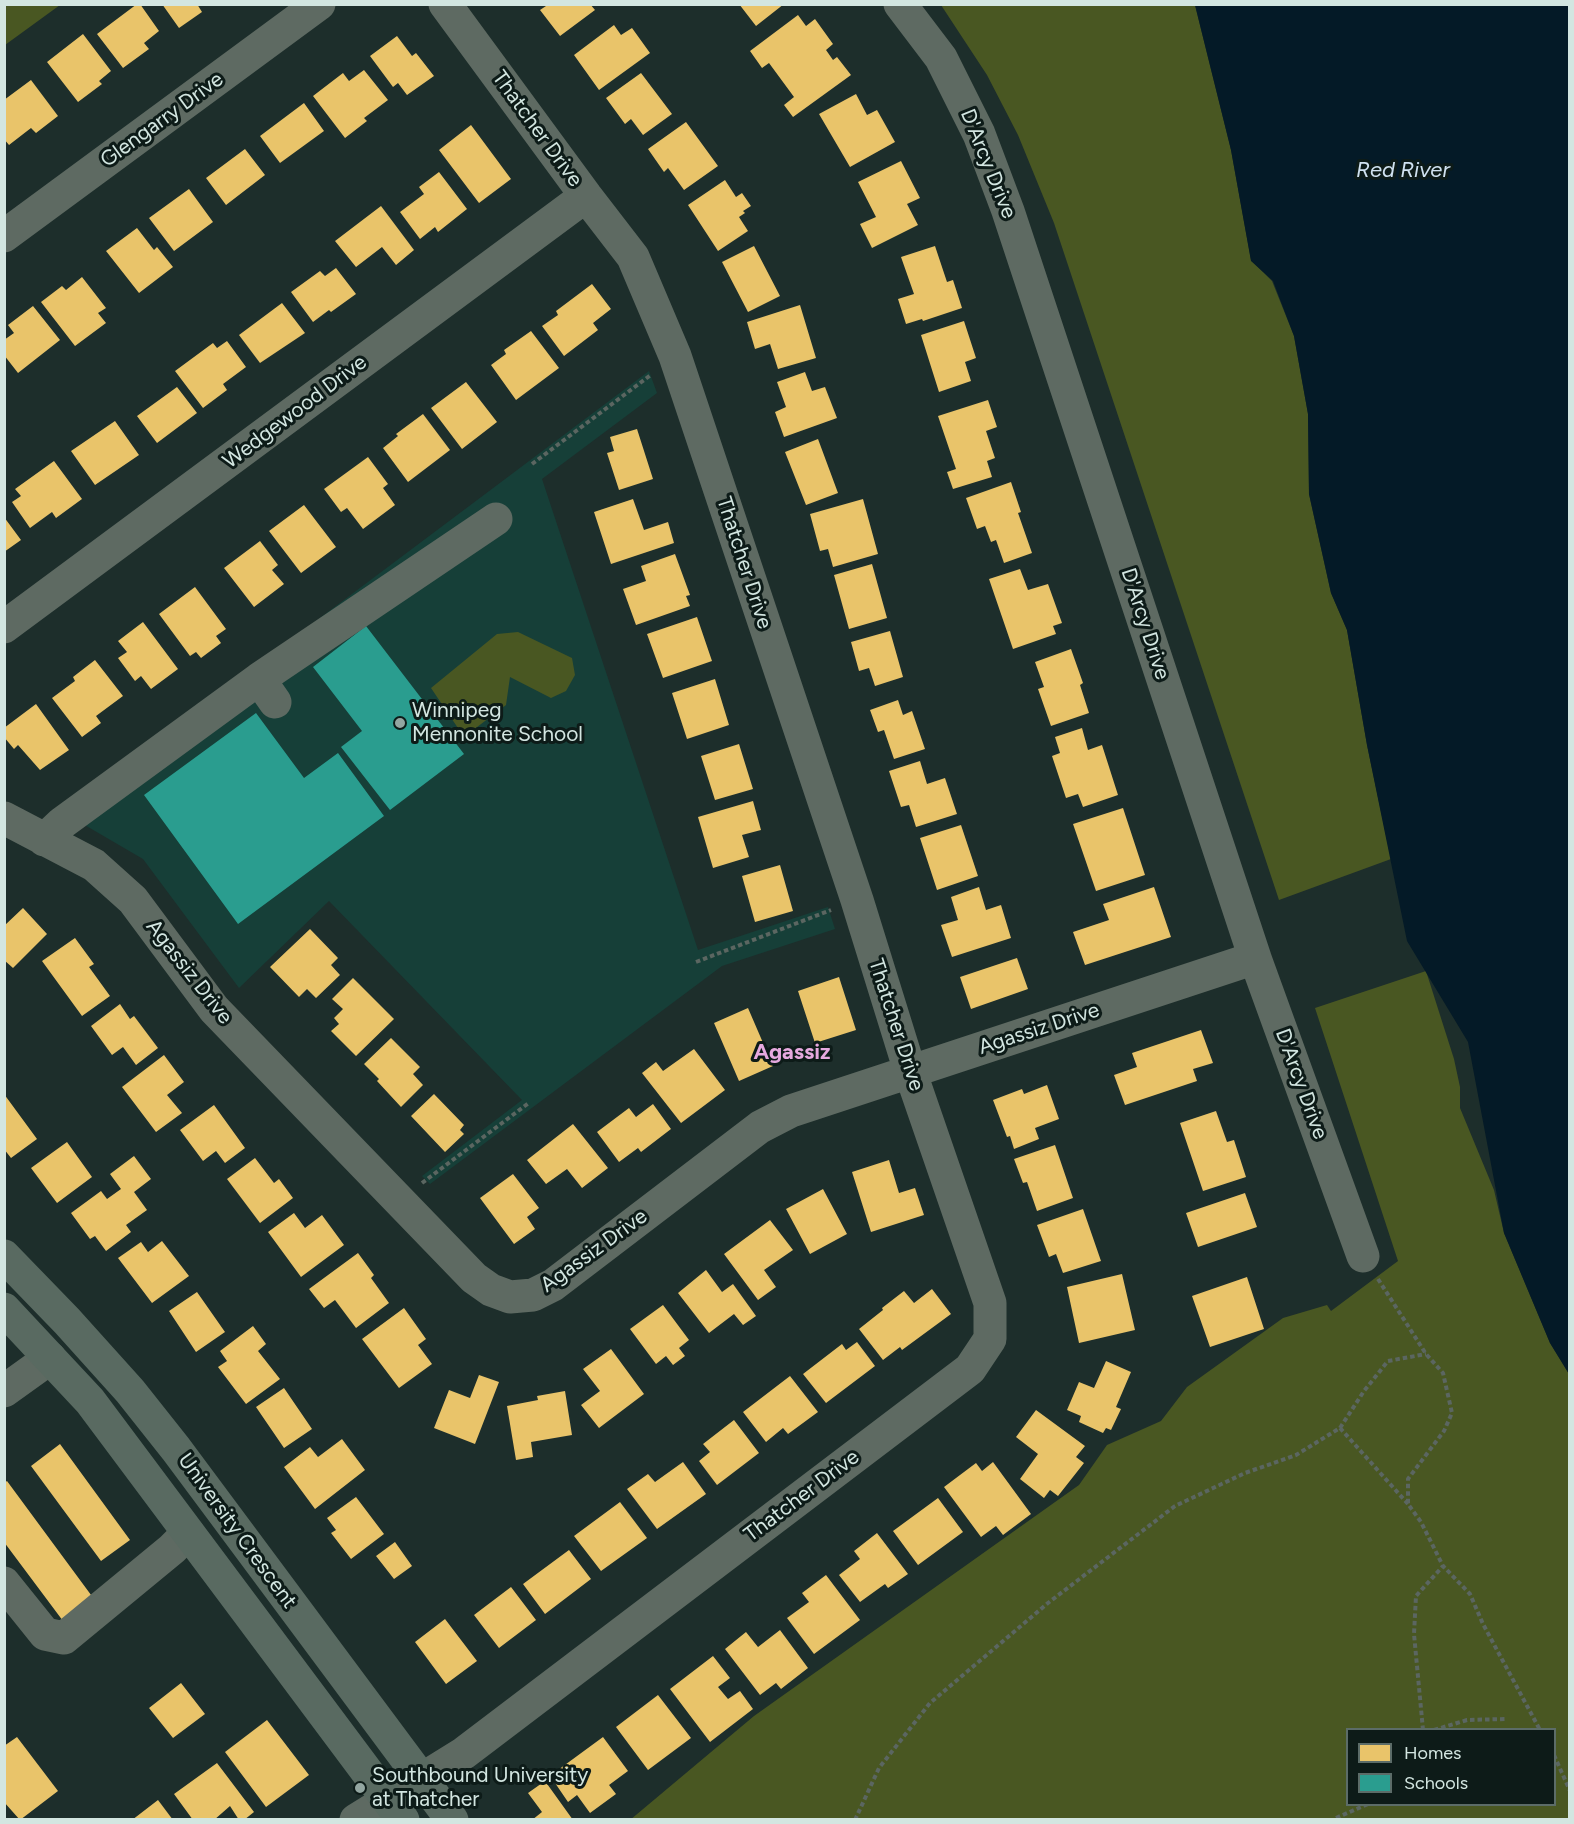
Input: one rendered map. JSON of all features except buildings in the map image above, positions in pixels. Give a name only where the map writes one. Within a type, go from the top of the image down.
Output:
[{"type":"main road","name":"University Crescent","points":[[4,1256],[123,1383],[176,1449],[423,1778],[452,1820]]},
{"type":"main road","name":"University Crescent","points":[[4,1309],[90,1401],[396,1810]]},
{"type":"street","name":"Glengarry Drive","points":[[4,236],[319,4]]},
{"type":"street","name":"Thatcher Drive","points":[[356,1820],[396,1810],[423,1778],[464,1753],[970,1369],[990,1338],[990,1303],[910,1071],[857,900],[675,356],[633,257],[445,4]]},
{"type":"street","name":"D'Arcy Drive","points":[[900,4],[941,58],[979,134],[1008,211],[1255,958],[1363,1256]]},
{"type":"street","name":"Wedgewood Drive","points":[[4,627],[586,196]]},
{"type":"street","points":[[44,840],[62,823],[267,690],[496,519]]},
{"type":"street","name":"Agassiz Drive","points":[[4,818],[94,865],[134,900],[214,1009],[474,1278],[491,1290],[510,1297],[533,1294],[553,1285],[760,1127],[791,1111],[1255,958]]},
{"type":"street","points":[[4,1391],[50,1358]]},
{"type":"street","points":[[4,1583],[45,1634],[64,1638],[172,1549],[188,1533]]},
{"type":"path","points":[[532,464],[675,356]]},
{"type":"path","points":[[696,962],[857,900]]},
{"type":"path","points":[[400,1200],[530,1102]]},
{"type":"path","points":[[1363,1256],[1426,1354],[1443,1372],[1452,1413],[1444,1431],[1408,1479],[1408,1504]]},
{"type":"path","points":[[855,1820],[879,1768],[930,1703],[1048,1603],[1175,1506],[1245,1473],[1296,1455],[1340,1428],[1364,1391],[1388,1361],[1426,1354]]},
{"type":"path","points":[[1340,1428],[1408,1504],[1421,1522],[1443,1566],[1470,1594],[1483,1624],[1539,1728]]},
{"type":"path","points":[[1423,1728],[1414,1634],[1416,1596],[1443,1566]]},
{"type":"path","points":[[1441,1728],[1467,1720],[1505,1719]]},
{"type":"path","points":[[1556,1760],[1569,1791]]},
{"type":"path","points":[[1336,1818],[1363,1806]]},
{"type":"shaded area","name":"Winnipeg Mennonite School","points":[[649,371],[657,393],[542,479],[698,950],[828,907],[835,929],[722,966],[430,1184],[422,1176],[522,1100],[329,901],[239,988],[143,859],[59,810],[272,654]]},
{"type":"green space","points":[[5,4],[60,4],[60,5],[5,45]]},
{"type":"green space","points":[[941,5],[1195,5],[1231,150],[1251,260],[1272,281],[1294,336],[1308,414],[1309,494],[1331,593],[1347,630],[1367,745],[1391,859],[1279,900],[1054,223],[1018,135],[987,75]]},
{"type":"green space","points":[[518,632],[572,658],[575,675],[566,691],[551,698],[510,677],[506,705],[464,737],[431,688],[497,634]]},
{"type":"green space","points":[[1426,971],[1454,1059],[1460,1087],[1460,1108],[1494,1190],[1504,1233],[1550,1343],[1569,1374],[1569,1819],[630,1820],[754,1716],[1079,1485],[1107,1445],[1161,1421],[1187,1387],[1283,1318],[1327,1305],[1331,1311],[1398,1261],[1315,1008]]},
{"type":"water","name":"Red River","points":[[1195,5],[1569,5],[1569,1374],[1550,1343],[1504,1233],[1468,1042],[1407,941],[1367,745],[1347,630],[1331,593],[1309,494],[1308,414],[1294,336],[1273,281],[1251,261],[1231,150]]},
{"type":"place","name":"Winnipeg Mennonite School","points":[[400,723]]},
{"type":"place","name":"Southbound University at Thatcher","points":[[360,1788]]},
{"type":"district","name":"Agassiz","points":[[792,1053]]}]
